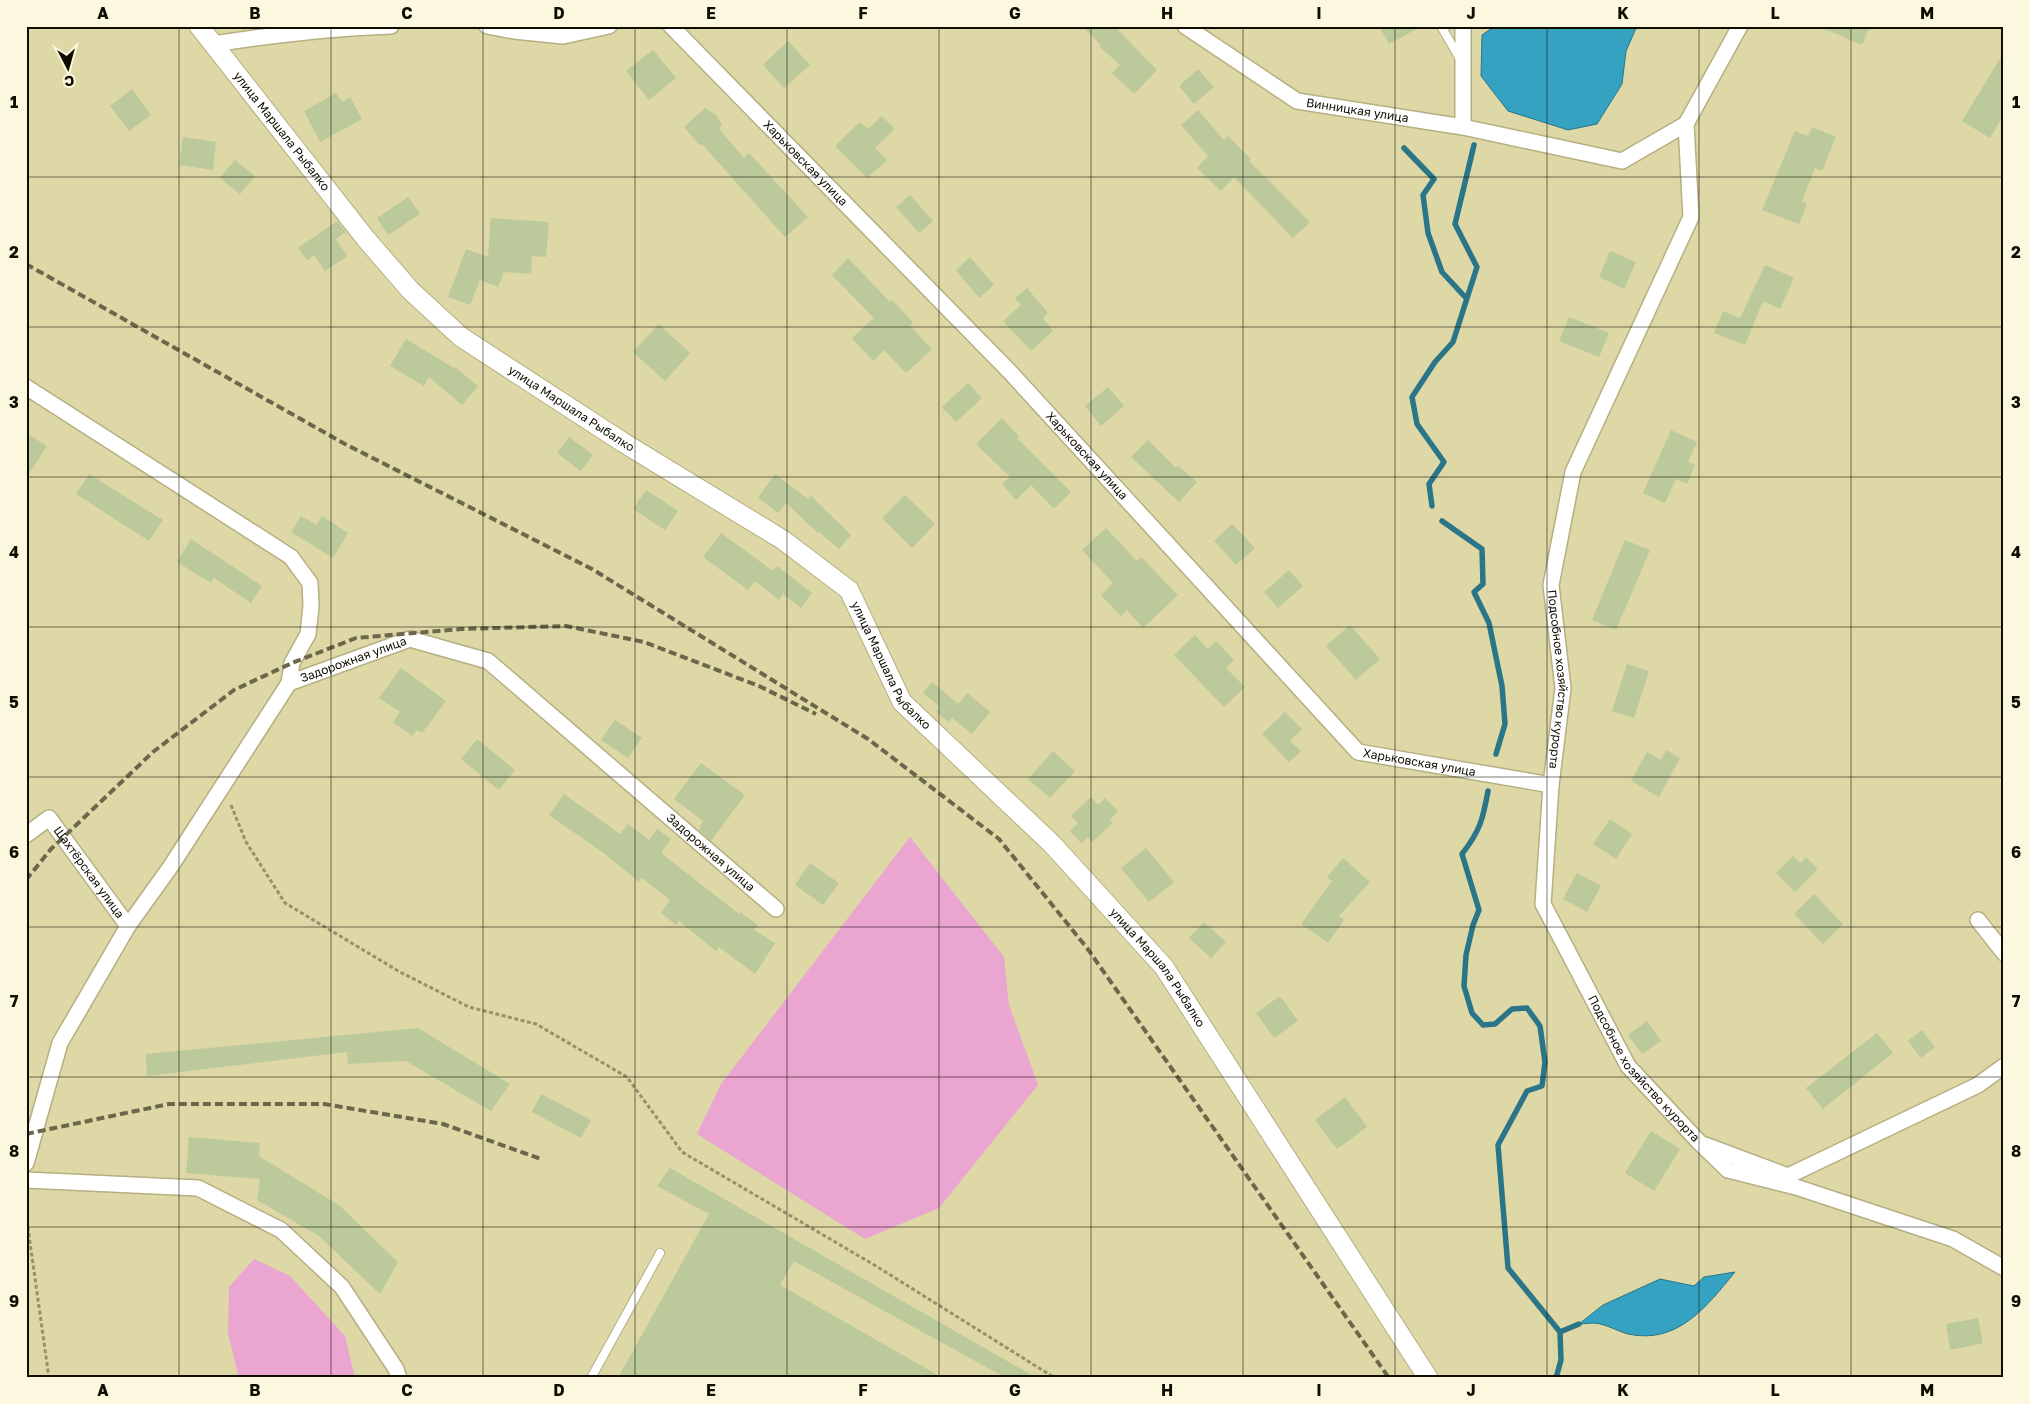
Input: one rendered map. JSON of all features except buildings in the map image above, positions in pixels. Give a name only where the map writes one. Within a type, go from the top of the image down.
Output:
[{"type":"street","name":"улица Маршала Рыбалко","points":[[199,26],[366,239],[411,291],[461,337],[624,444],[783,540],[849,590],[902,702],[1052,844],[1164,967],[1428,1378]]},
{"type":"street","points":[[213,44],[278,34],[350,27],[391,26]]},
{"type":"street","points":[[488,26],[514,31],[563,36],[609,26]]},
{"type":"street","name":"Харьковская улица","points":[[671,26],[1010,372],[1358,752],[1551,785]]},
{"type":"street","name":"Винницкая улица","points":[[1185,26],[1297,101],[1463,127],[1622,162],[1686,124]]},
{"type":"street","points":[[1463,26],[1463,127]]},
{"type":"street","points":[[1686,124],[1740,26]]},
{"type":"street","name":"Подсобное хозяйство курорта","points":[[1686,124],[1691,218],[1573,472],[1551,585],[1563,688],[1551,785],[1543,904],[1628,1066],[1728,1170],[1796,1187],[1953,1239],[2004,1268]]},
{"type":"street","name":"Задорожная улица","points":[[26,387],[291,557],[310,582],[311,606],[308,634],[292,663],[289,683],[410,639],[488,661],[776,909]]},
{"type":"street","points":[[26,1163],[60,1043],[128,926],[140,912],[289,683]]},
{"type":"street","name":"Шахтёрская улица","points":[[26,835],[49,818],[128,926]]},
{"type":"street","points":[[1978,920],[2004,953]]},
{"type":"street","points":[[1699,1142],[1788,1176],[1978,1085],[2004,1066]]},
{"type":"street","points":[[26,1180],[198,1188],[282,1230],[342,1287],[396,1369],[399,1378]]},
{"type":"lane","points":[[1441,26],[1463,62]]},
{"type":"lane","points":[[592,1378],[660,1253]]},
{"type":"path","points":[[223,784],[246,842],[285,902],[400,972],[469,1007],[536,1024],[627,1077],[682,1152],[876,1266],[1055,1378]]},
{"type":"path","points":[[26,1214],[49,1378]]},
{"type":"shaded area","points":[[910,837],[1004,957],[1009,1005],[1038,1085],[939,1208],[865,1239],[697,1134],[721,1084]]},
{"type":"shaded area","points":[[254,1259],[290,1276],[345,1336],[355,1378],[239,1378],[228,1334],[229,1287]]},
{"type":"water","points":[[1495,26],[1637,26],[1626,51],[1622,84],[1597,124],[1568,130],[1508,111],[1481,76],[1482,35]]},
{"type":"water","points":[[1735,1272],[1714,1298],[1690,1320],[1662,1334],[1646,1336],[1628,1334],[1594,1323],[1579,1324],[1603,1305],[1660,1279],[1694,1286],[1704,1277]]},
{"type":"waterway","points":[[1432,506],[1429,484],[1444,462],[1417,424],[1412,397],[1435,362],[1453,342],[1477,267],[1455,224],[1474,145]]},
{"type":"waterway","points":[[1404,148],[1434,179],[1423,195],[1428,233],[1442,272],[1466,298]]},
{"type":"waterway","points":[[1442,521],[1482,549],[1483,584],[1474,592],[1489,623],[1502,686],[1505,724],[1496,754]]},
{"type":"waterway","points":[[1488,791],[1480,824],[1462,854],[1479,910],[1473,925],[1466,955],[1464,986],[1472,1013],[1483,1025],[1495,1024],[1512,1009],[1527,1008],[1540,1026],[1545,1062],[1542,1086],[1527,1091],[1498,1145],[1508,1268],[1560,1332],[1579,1324]]},
{"type":"waterway","points":[[1556,1378],[1561,1360],[1560,1332]]},
{"type":"railway","points":[[26,264],[345,444],[592,569],[868,739],[999,839],[1087,948],[1389,1378]]},
{"type":"railway","points":[[26,880],[51,849],[153,752],[234,690],[292,663],[356,638],[461,629],[566,626],[644,642],[759,686],[816,714]]},
{"type":"railway","points":[[26,1134],[169,1104],[324,1104],[443,1124],[541,1159]]}]
